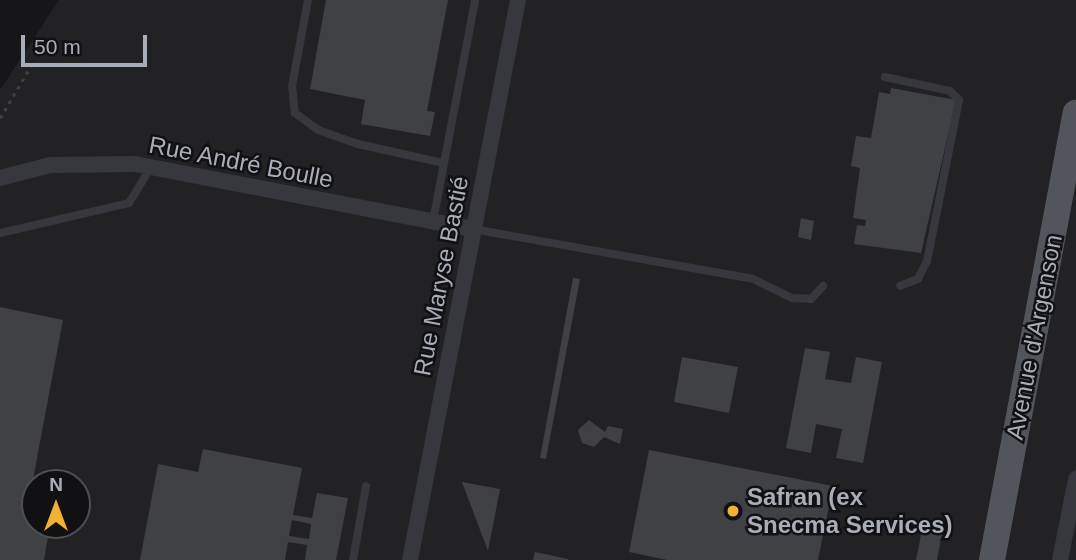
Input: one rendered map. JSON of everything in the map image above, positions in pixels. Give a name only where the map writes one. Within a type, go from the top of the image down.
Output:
[{"type":"main road","name":"Avenue d'Argenson","points":[[992,560],[1076,113]]},
{"type":"main road","name":"Avenue d'Argenson","points":[[1005,560],[1076,186]]},
{"type":"street","name":"Rue Maryse Bastié","points":[[410,560],[518,0]]},
{"type":"street","name":"Rue André Boulle","points":[[0,178],[91,162],[151,167],[473,229]]},
{"type":"street","points":[[1060,560],[1076,480]]},
{"type":"lane","points":[[308,0],[292,86],[295,113],[318,130],[358,144],[444,163]]},
{"type":"lane","points":[[433,221],[475,0]]},
{"type":"lane","points":[[885,78],[950,91],[960,106],[928,261],[918,279],[900,286]]},
{"type":"lane","points":[[0,233],[129,203],[144,187],[151,167]]},
{"type":"lane","points":[[473,229],[753,279],[792,299],[811,299],[823,286]]},
{"type":"lane","points":[[353,560],[366,486]]},
{"type":"path","points":[[0,118],[32,64]]},
{"type":"shaded area","points":[[59,0],[1076,0],[1076,560],[0,560],[0,90]]},
{"type":"building","points":[[326,0],[448,0],[427,111],[435,112],[430,136],[361,124],[365,100],[310,89]]},
{"type":"building","points":[[891,88],[956,100],[921,253],[854,244],[857,225],[865,226],[866,220],[853,218],[860,168],[851,166],[856,136],[871,138],[879,92],[890,94]]},
{"type":"building","points":[[801,218],[814,221],[811,240],[798,237]]},
{"type":"building","points":[[573,278],[580,279],[546,459],[540,458]]},
{"type":"building","points":[[0,307],[63,320],[35,469],[21,469],[21,539],[48,539],[44,560],[0,560]]},
{"type":"building","points":[[805,348],[830,352],[825,379],[851,383],[856,357],[882,362],[863,463],[836,458],[842,429],[816,424],[811,453],[786,448]]},
{"type":"building","points":[[682,357],[738,367],[729,413],[674,402]]},
{"type":"building","points":[[589,420],[605,432],[608,426],[623,429],[620,444],[604,437],[594,447],[582,443],[578,430]]},
{"type":"building","points":[[203,449],[302,468],[293,515],[312,518],[317,493],[348,498],[336,560],[305,560],[307,545],[288,542],[285,560],[140,560],[158,464],[198,472]],"holes":[[[292,520],[311,524],[309,539],[289,536]]]},
{"type":"building","name":"Safran (ex Snecma Services)","points":[[649,450],[833,486],[818,560],[667,560],[629,552]]},
{"type":"building","points":[[462,482],[500,489],[488,551]]},
{"type":"building","points":[[923,525],[943,528],[937,560],[916,560]]},
{"type":"building","points":[[535,552],[568,559],[568,560],[533,560]]},
{"type":"place","name":"Safran (ex Snecma Services)","points":[[733,511]]}]
